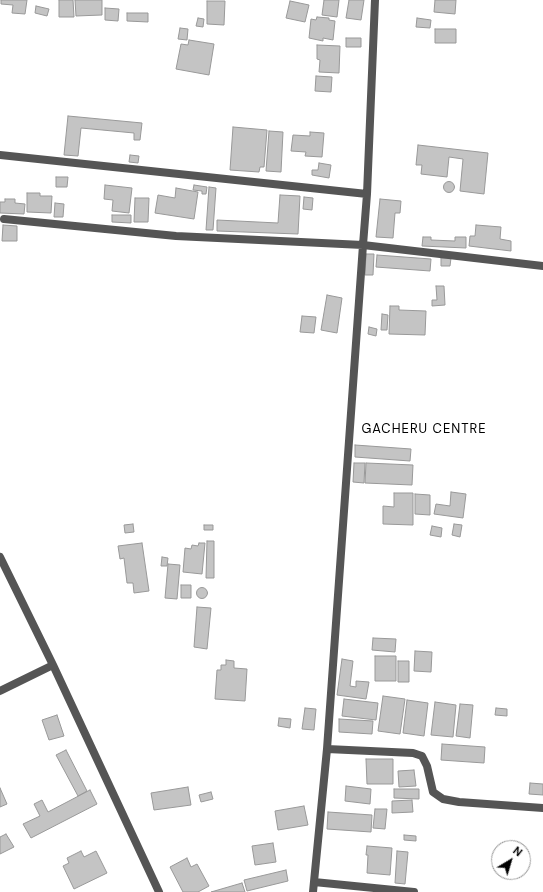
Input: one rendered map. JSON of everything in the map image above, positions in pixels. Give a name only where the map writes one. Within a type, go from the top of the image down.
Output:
[{"type":"street","points":[[313,892],[327,748],[367,194],[375,0]]},
{"type":"street","points":[[0,155],[367,194]]},
{"type":"street","points":[[4,220],[176,236],[363,245],[543,266]]},
{"type":"street","points":[[0,557],[53,665],[159,892]]},
{"type":"street","points":[[0,691],[53,665]]},
{"type":"street","points":[[327,748],[414,753],[422,756],[427,766],[432,792],[443,799],[459,802],[543,808]]},
{"type":"street","points":[[314,882],[414,892]]},
{"type":"building","points":[[1,0],[27,0],[25,14],[12,13],[13,5],[1,4]]},
{"type":"building","points":[[59,0],[73,0],[74,17],[59,17]]},
{"type":"building","points":[[75,0],[102,0],[102,15],[76,16]]},
{"type":"building","points":[[324,0],[339,0],[337,17],[322,15]]},
{"type":"building","points":[[349,0],[364,0],[361,20],[346,18]]},
{"type":"building","points":[[435,0],[456,0],[455,14],[434,12]]},
{"type":"building","points":[[207,1],[225,1],[224,25],[207,24]]},
{"type":"building","points":[[290,1],[309,5],[305,22],[286,18]]},
{"type":"building","points":[[36,6],[49,9],[47,16],[35,13]]},
{"type":"building","points":[[105,8],[119,9],[118,21],[105,20]]},
{"type":"building","points":[[127,13],[148,13],[148,22],[127,21]]},
{"type":"building","points":[[317,17],[329,18],[329,20],[335,21],[333,40],[323,38],[323,41],[309,38],[311,19],[316,20]]},
{"type":"building","points":[[198,18],[204,19],[203,27],[196,26]]},
{"type":"building","points":[[417,18],[431,20],[430,28],[416,27]]},
{"type":"building","points":[[180,28],[188,29],[187,40],[178,39]]},
{"type":"building","points":[[435,29],[456,29],[456,43],[435,43]]},
{"type":"building","points":[[346,38],[361,38],[361,47],[346,47]]},
{"type":"building","points":[[189,40],[214,44],[209,75],[176,69],[181,44],[188,45]]},
{"type":"building","points":[[317,45],[340,46],[339,73],[319,72],[320,60],[317,59]]},
{"type":"building","points":[[316,76],[332,77],[331,92],[315,91]]},
{"type":"building","points":[[68,116],[142,123],[140,140],[134,140],[134,133],[81,128],[78,156],[64,155]]},
{"type":"building","points":[[233,127],[267,130],[264,167],[260,167],[259,172],[230,170]]},
{"type":"building","points":[[269,131],[283,132],[281,172],[266,171]]},
{"type":"building","points":[[310,132],[324,133],[322,157],[305,156],[306,152],[291,151],[293,135],[310,136]]},
{"type":"building","points":[[418,145],[488,153],[484,194],[460,191],[463,159],[449,157],[447,177],[421,174],[422,165],[416,165]]},
{"type":"building","points":[[130,155],[139,156],[138,163],[129,162]]},
{"type":"building","points":[[319,163],[331,165],[329,178],[312,175],[312,170],[318,170]]},
{"type":"building","points":[[56,177],[68,177],[67,187],[56,187]]},
{"type":"building","points":[[449,181],[453,183],[455,187],[453,191],[449,193],[445,191],[443,187],[445,183]]},
{"type":"building","points":[[105,185],[132,188],[129,213],[112,211],[113,200],[104,199]]},
{"type":"building","points":[[194,185],[207,187],[206,194],[202,194],[202,191],[193,190]]},
{"type":"building","points":[[209,187],[216,188],[213,230],[206,230]]},
{"type":"building","points":[[176,188],[198,192],[194,219],[155,213],[158,195],[175,198]]},
{"type":"building","points":[[27,193],[40,193],[40,196],[52,196],[51,213],[27,212]]},
{"type":"building","points":[[280,195],[300,196],[298,234],[217,231],[217,220],[278,223]]},
{"type":"building","points":[[304,197],[313,198],[312,210],[303,209]]},
{"type":"building","points":[[135,198],[149,198],[148,222],[134,222]]},
{"type":"building","points":[[5,199],[15,199],[15,203],[25,204],[24,214],[0,213],[0,202],[5,202]]},
{"type":"building","points":[[380,199],[401,201],[400,213],[395,213],[393,238],[376,237]]},
{"type":"building","points":[[55,203],[64,204],[63,217],[54,217]]},
{"type":"building","points":[[112,215],[131,215],[131,223],[112,222]]},
{"type":"building","points":[[3,225],[17,226],[17,241],[2,241]]},
{"type":"building","points":[[476,225],[501,227],[500,239],[511,241],[511,251],[469,246],[470,236],[475,236]]},
{"type":"building","points":[[423,237],[431,237],[431,240],[455,241],[455,237],[466,237],[466,248],[422,246]]},
{"type":"building","points":[[366,254],[374,254],[373,275],[365,275]]},
{"type":"building","points":[[377,255],[431,259],[430,271],[376,267]]},
{"type":"building","points":[[441,258],[451,258],[450,266],[441,266]]},
{"type":"building","points":[[436,286],[444,286],[445,305],[432,306],[432,300],[437,300]]},
{"type":"building","points":[[327,295],[342,298],[337,333],[321,330]]},
{"type":"building","points":[[390,306],[399,306],[399,310],[426,311],[425,335],[389,334]]},
{"type":"building","points":[[382,314],[388,315],[387,330],[381,330]]},
{"type":"building","points":[[302,316],[316,317],[314,333],[300,332]]},
{"type":"building","points":[[369,327],[377,329],[376,336],[368,334]]},
{"type":"building","points":[[355,445],[411,449],[410,461],[355,457]]},
{"type":"building","points":[[354,463],[365,463],[364,483],[353,482]]},
{"type":"building","points":[[366,463],[413,465],[412,485],[365,483]]},
{"type":"building","points":[[451,492],[466,494],[463,518],[434,514],[436,504],[450,506]]},
{"type":"building","points":[[394,493],[413,493],[413,525],[383,524],[383,506],[394,507]]},
{"type":"building","points":[[415,494],[430,495],[430,515],[415,514]]},
{"type":"building","points":[[133,524],[134,532],[125,533],[124,525]]},
{"type":"building","points":[[454,524],[462,525],[460,537],[452,535]]},
{"type":"building","points":[[204,525],[213,525],[213,530],[204,530]]},
{"type":"building","points":[[432,526],[442,528],[441,537],[430,535]]},
{"type":"building","points":[[207,541],[214,541],[214,578],[206,578]]},
{"type":"building","points":[[142,543],[149,591],[134,593],[133,583],[127,583],[124,558],[120,559],[118,546]]},
{"type":"building","points":[[199,543],[205,543],[202,574],[183,572],[185,548],[191,549],[192,545],[198,546]]},
{"type":"building","points":[[162,557],[168,558],[167,566],[161,566]]},
{"type":"building","points":[[168,564],[180,565],[177,599],[165,598]]},
{"type":"building","points":[[181,585],[191,585],[191,598],[181,598]]},
{"type":"building","points":[[202,587],[206,589],[208,593],[206,597],[202,599],[198,597],[196,593],[198,589]]},
{"type":"building","points":[[197,607],[211,608],[207,649],[194,647]]},
{"type":"building","points":[[373,638],[396,639],[395,652],[372,650]]},
{"type":"building","points":[[415,651],[432,652],[431,672],[414,671]]},
{"type":"building","points":[[375,656],[396,656],[396,681],[375,681]]},
{"type":"building","points":[[342,659],[353,661],[350,686],[356,687],[356,681],[369,682],[366,699],[337,695]]},
{"type":"building","points":[[226,660],[234,661],[234,668],[247,669],[245,701],[215,699],[217,670],[221,670],[221,665],[226,665]]},
{"type":"building","points":[[398,661],[409,661],[409,682],[398,682]]},
{"type":"building","points":[[383,696],[405,699],[400,734],[378,731]]},
{"type":"building","points":[[344,699],[378,703],[376,720],[342,716]]},
{"type":"building","points":[[407,700],[428,703],[424,736],[403,733]]},
{"type":"building","points":[[435,702],[456,705],[453,737],[431,735]]},
{"type":"building","points":[[460,704],[473,705],[470,738],[456,736]]},
{"type":"building","points":[[305,708],[316,709],[314,730],[302,729]]},
{"type":"building","points":[[496,708],[507,709],[507,716],[495,715]]},
{"type":"building","points":[[57,715],[64,736],[49,740],[42,720]]},
{"type":"building","points":[[279,718],[291,719],[290,728],[278,726]]},
{"type":"building","points":[[339,719],[373,721],[372,734],[339,732]]},
{"type":"building","points":[[442,744],[485,747],[484,763],[441,760]]},
{"type":"building","points":[[66,750],[87,791],[78,796],[56,755]]},
{"type":"building","points":[[366,759],[393,759],[393,784],[367,784]]},
{"type":"building","points":[[414,770],[416,786],[399,787],[398,771]]},
{"type":"building","points":[[530,783],[543,784],[543,795],[529,794]]},
{"type":"building","points":[[346,786],[371,789],[370,804],[345,801]]},
{"type":"building","points":[[188,787],[191,805],[154,810],[151,793]]},
{"type":"building","points":[[0,788],[7,804],[0,807]]},
{"type":"building","points":[[394,789],[419,789],[419,799],[394,798]]},
{"type":"building","points":[[90,790],[97,804],[31,838],[23,824],[40,816],[34,804],[42,800],[48,812]]},
{"type":"building","points":[[211,792],[213,799],[201,802],[199,795]]},
{"type":"building","points":[[412,800],[413,812],[392,813],[392,801]]},
{"type":"building","points":[[304,806],[308,825],[278,830],[275,811]]},
{"type":"building","points":[[375,809],[387,809],[385,829],[373,828]]},
{"type":"building","points":[[328,812],[372,815],[371,832],[327,829]]},
{"type":"building","points":[[6,834],[14,847],[0,854],[0,837]]},
{"type":"building","points":[[404,835],[416,836],[416,841],[404,840]]},
{"type":"building","points":[[273,843],[276,862],[255,865],[252,846]]},
{"type":"building","points":[[367,846],[392,848],[390,875],[367,873]]},
{"type":"building","points":[[81,851],[84,857],[96,851],[107,873],[74,889],[63,866],[69,863],[67,858]]},
{"type":"building","points":[[397,851],[408,852],[405,884],[395,883]]},
{"type":"building","points":[[187,858],[191,867],[197,864],[209,886],[198,892],[183,892],[170,867]]},
{"type":"building","points":[[286,870],[288,881],[247,891],[244,880]]},
{"type":"building","points":[[242,883],[245,892],[211,892]]},
{"type":"district","name":"GACHERU CENTRE","points":[[424,430]]}]
